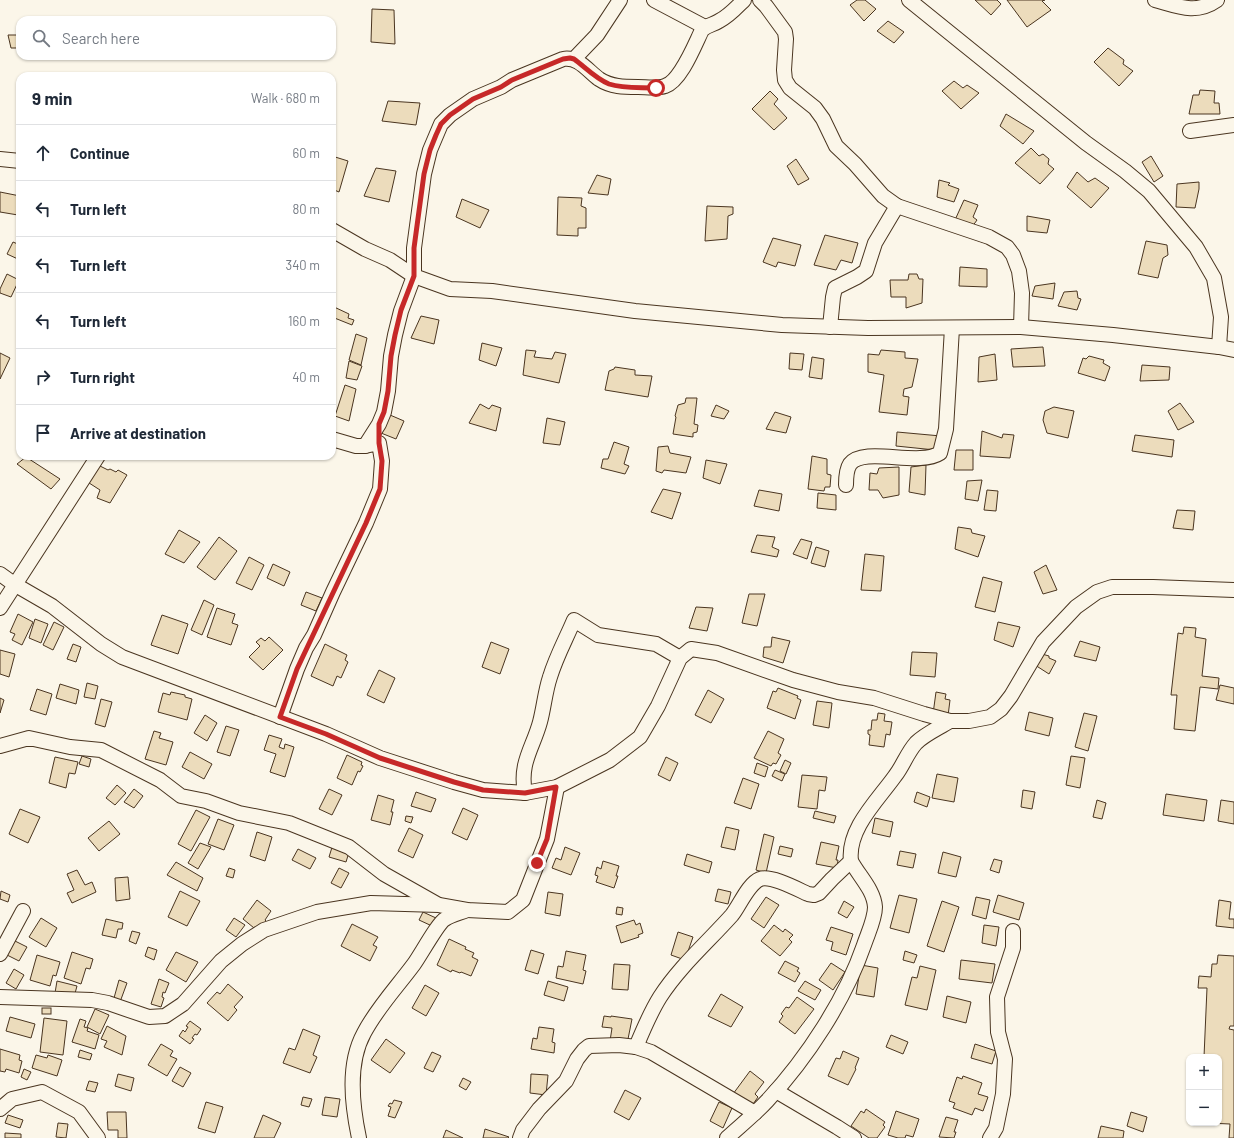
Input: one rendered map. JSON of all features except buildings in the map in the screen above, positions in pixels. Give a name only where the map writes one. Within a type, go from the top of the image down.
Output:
[{"type":"street","points":[[574,59],[597,35],[620,0]]},
{"type":"street","points":[[654,0],[705,27]]},
{"type":"street","points":[[365,446],[379,424],[384,412],[395,335],[401,310],[414,276],[414,248],[424,174],[430,150],[441,124],[450,115],[473,99],[501,87],[512,80],[563,59],[574,59],[608,84],[620,87],[665,87],[677,78],[702,30],[727,16],[744,0]]},
{"type":"street","points":[[760,0],[785,32],[784,70],[785,80],[790,88],[815,108],[824,119],[833,141],[840,151],[856,164],[883,196],[897,206],[989,237],[1007,247],[1013,255],[1019,271],[1022,293],[1022,327]]},
{"type":"street","points":[[909,0],[1086,144],[1125,171],[1149,191],[1196,247],[1214,278],[1221,317],[1219,347]]},
{"type":"street","points":[[1155,0],[1183,8],[1195,9],[1203,8],[1217,0]]},
{"type":"street","points":[[1190,131],[1234,125]]},
{"type":"street","points":[[0,159],[16,161]]},
{"type":"street","points":[[830,327],[835,288],[866,271],[875,243],[897,206]]},
{"type":"street","points":[[336,232],[365,249],[390,260],[414,276],[450,288],[492,292],[635,311],[775,324],[830,327],[1022,327],[1113,335],[1234,350]]},
{"type":"street","points":[[846,485],[847,473],[850,465],[856,459],[867,457],[924,458],[936,456],[940,453],[946,428],[952,328]]},
{"type":"street","points":[[280,717],[297,669],[366,523],[380,489],[382,461],[379,443],[379,424]]},
{"type":"street","points":[[336,440],[356,446],[379,443]]},
{"type":"street","points":[[0,608],[14,584],[35,555],[57,518],[95,460]]},
{"type":"street","points":[[0,574],[52,606],[101,644],[122,657],[326,734],[380,758],[483,790],[525,793],[556,787],[610,760],[640,737],[658,706],[680,658],[691,649],[717,653],[793,680],[838,692],[874,698],[950,721],[969,721],[990,717],[1001,709],[1011,696],[1043,642],[1076,607],[1097,592],[1112,587],[1234,590]]},
{"type":"street","points":[[525,793],[522,779],[529,750],[540,722],[550,676],[574,620],[598,635],[656,644],[680,658]]},
{"type":"street","points":[[727,1138],[755,1113],[794,1071],[836,1007],[860,958],[871,925],[875,907],[873,896],[852,861],[851,855],[853,844],[862,820],[895,777],[912,749],[922,738],[950,721]]},
{"type":"street","points":[[0,746],[29,738],[70,747],[101,750],[160,780],[181,796],[206,801],[239,813],[289,823],[349,847],[384,874],[439,905]]},
{"type":"street","points":[[0,997],[92,1000],[108,1003],[133,1013],[149,1017],[165,1016],[183,1004],[221,961],[242,944],[264,930],[317,912],[371,904],[439,905],[467,910],[508,912],[523,900],[547,839],[556,787]]},
{"type":"street","points":[[636,1047],[649,1017],[660,997],[685,964],[732,914],[754,883],[761,879],[768,878],[814,895],[819,893],[852,861]]},
{"type":"street","points":[[359,1138],[355,1119],[353,1083],[354,1063],[358,1045],[363,1034],[444,920],[467,910]]},
{"type":"street","points":[[0,954],[24,911]]},
{"type":"street","points":[[990,1138],[996,1128],[1003,1094],[1005,1059],[998,1032],[997,997],[1013,948],[1013,931]]},
{"type":"street","points":[[520,1138],[523,1130],[539,1109],[566,1081],[577,1059],[589,1046],[636,1047],[651,1052],[755,1113]]},
{"type":"street","points":[[776,1091],[837,1126],[854,1138]]},
{"type":"street","points":[[0,1109],[12,1099],[42,1092],[80,1112],[98,1138]]},
{"type":"route","points":[[537,863],[547,839],[556,787],[525,793],[483,790],[380,758],[326,734],[280,717],[306,648],[314,635],[332,592],[354,550],[380,489],[382,461],[379,443],[379,424],[384,412],[388,391],[391,356],[395,335],[401,310],[414,276],[414,248],[424,174],[430,150],[441,124],[450,115],[473,99],[501,87],[512,80],[563,59],[574,59],[608,84],[620,87],[656,88]]}]
